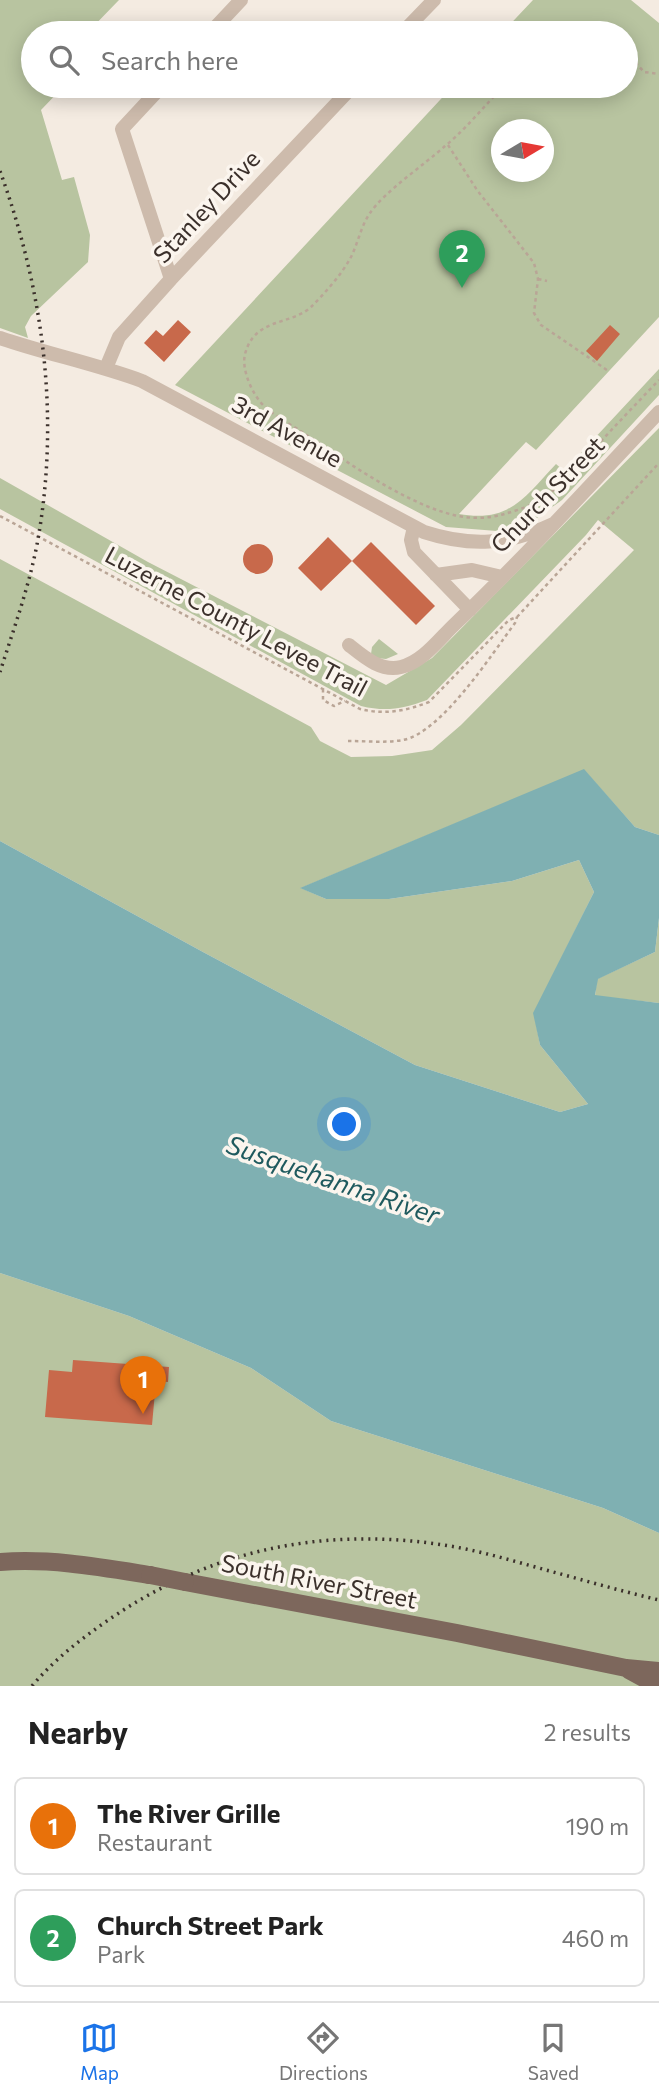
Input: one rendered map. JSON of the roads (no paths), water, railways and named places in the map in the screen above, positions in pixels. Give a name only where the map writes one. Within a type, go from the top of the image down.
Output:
[{"type":"main road","name":"South River Street","points":[[0,1562],[25,1560],[96,1566],[457,1633],[626,1668],[659,1671]]},
{"type":"main road","name":"South River Street","points":[[626,1668],[658,1686]]},
{"type":"street","points":[[222,21],[241,0]]},
{"type":"street","points":[[412,21],[428,2]]},
{"type":"street","points":[[151,98],[122,129],[171,279]]},
{"type":"street","name":"Stanley Drive","points":[[106,368],[119,337],[342,98]]},
{"type":"street","name":"3rd Avenue","points":[[0,338],[106,368],[164,392],[414,527],[441,538],[475,542],[519,538],[553,524]]},
{"type":"street","name":"Church Street","points":[[349,645],[372,662],[393,668],[408,664],[423,654],[470,610],[659,412]]},
{"type":"street","points":[[414,527],[411,540],[414,552],[470,610]]},
{"type":"street","points":[[436,575],[472,570],[502,576]]},
{"type":"water","name":"Susquehanna River","points":[[584,769],[635,827],[659,835],[659,918],[655,952],[598,979],[595,995],[659,1003],[659,1533],[603,1508],[331,1421],[251,1368],[129,1316],[0,1273],[0,841],[415,1065],[560,1112],[588,1104],[540,1045],[533,1013],[594,892],[579,860],[512,881],[389,899],[326,899],[300,888]]},
{"type":"railway","points":[[0,171],[15,216],[37,307],[47,399],[47,446],[38,539],[0,672]]},
{"type":"railway","points":[[32,1686],[48,1668],[104,1623],[181,1578],[222,1562],[305,1543],[348,1539],[451,1546],[659,1600]]},
{"type":"place","name":"Church Street Park","points":[[462,288]]},
{"type":"place","name":"The River Grille","points":[[143,1414]]}]
